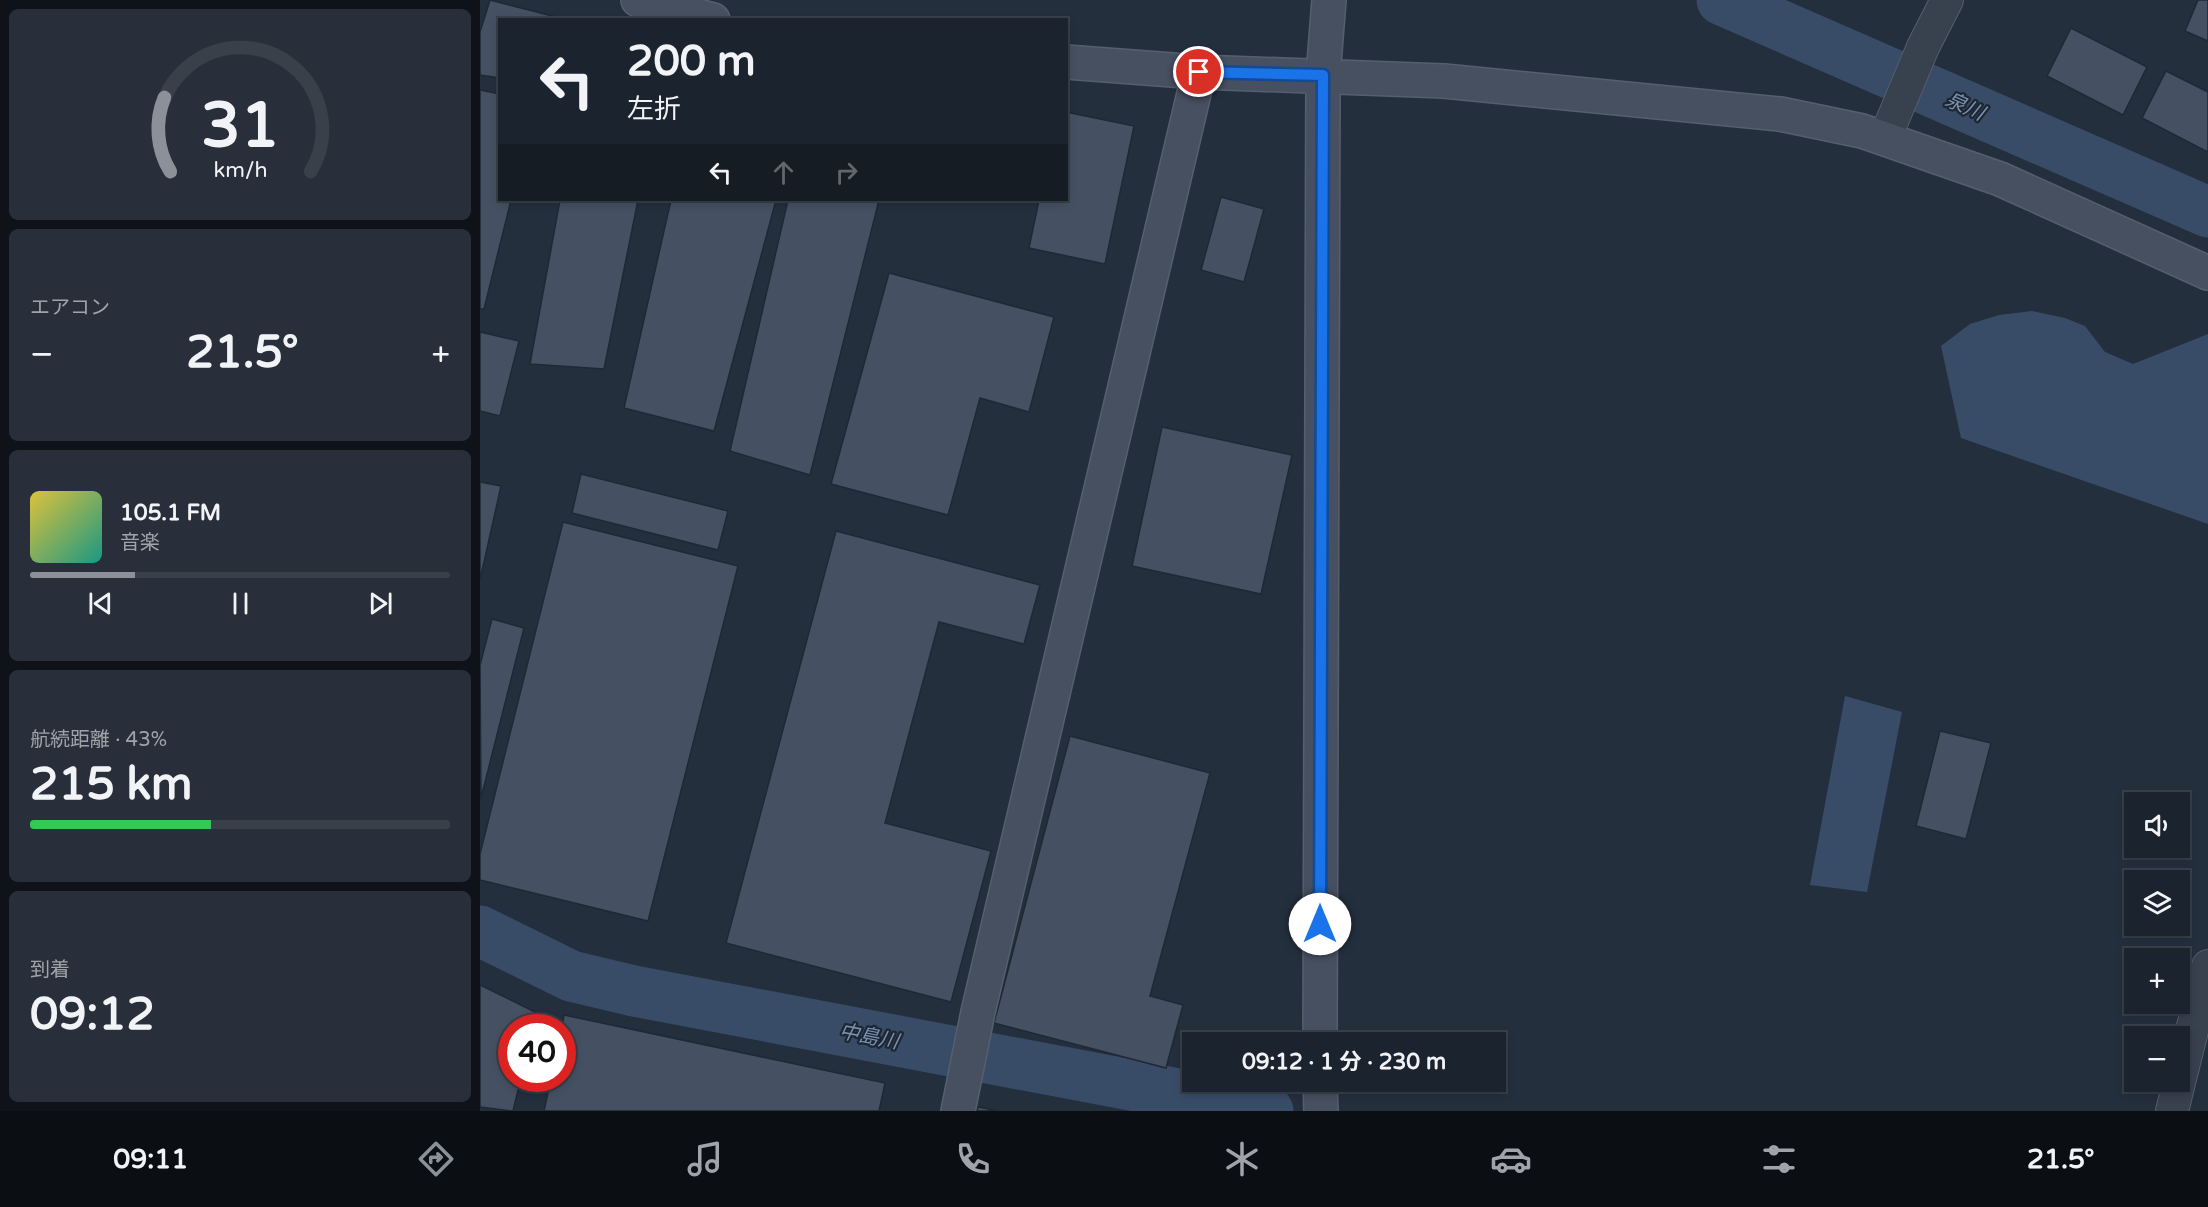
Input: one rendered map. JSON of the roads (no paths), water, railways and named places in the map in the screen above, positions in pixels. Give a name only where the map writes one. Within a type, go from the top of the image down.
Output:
[{"type":"street","points":[[638,0],[706,18]]},
{"type":"street","points":[[1320,1032],[1323,75],[1329,0]]},
{"type":"street","points":[[1886,137],[1923,47],[1947,0]]},
{"type":"street","points":[[1068,62],[1199,72],[1444,81],[1758,112],[1862,131],[1886,137],[2000,179],[2208,273]]},
{"type":"street","points":[[961,1097],[978,1012],[1199,72]]},
{"type":"street","points":[[2172,1111],[2208,966]]},
{"type":"water","points":[[2032,311],[2065,318],[2085,326],[2105,352],[2133,364],[2208,334],[2208,524],[1961,438],[1941,346],[1970,324],[1999,315]]},
{"type":"water","points":[[1845,696],[1902,712],[1867,892],[1810,885]]},
{"type":"waterway","name":"泉川","points":[[1722,0],[2208,212]]},
{"type":"waterway","name":"中島川","points":[[480,931],[571,976],[634,991],[1268,1111]]}]
